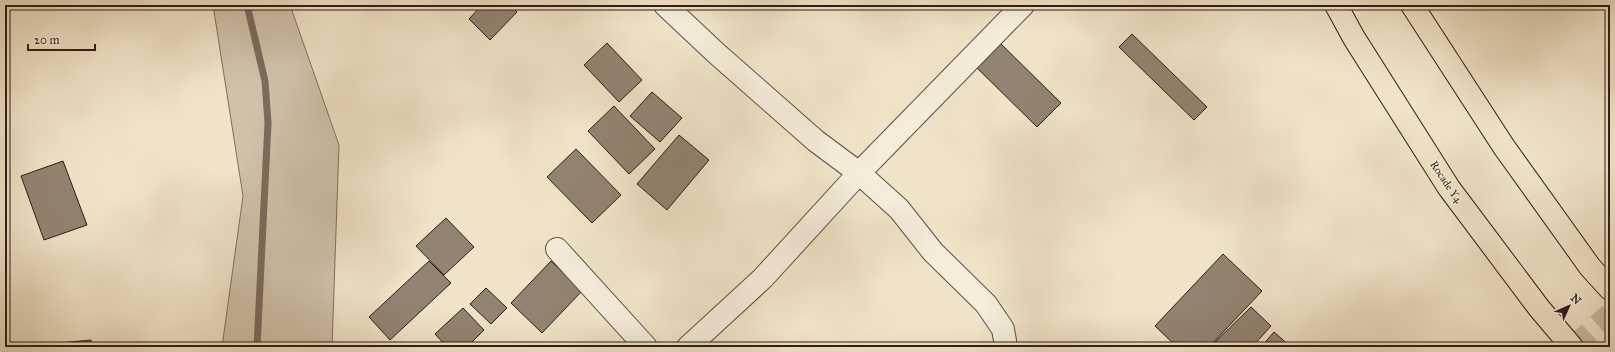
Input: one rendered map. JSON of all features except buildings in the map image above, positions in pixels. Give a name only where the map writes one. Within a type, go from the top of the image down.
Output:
[{"type":"highway","name":"Rocade Y4","points":[[1336,5],[1354,38],[1449,188],[1539,308],[1572,347]]},
{"type":"highway","points":[[1412,5],[1504,147],[1590,267],[1610,289]]},
{"type":"street","points":[[665,5],[716,53],[816,141],[859,173],[899,209],[933,252],[986,304],[1003,329],[1006,347]]},
{"type":"street","points":[[688,347],[763,278],[859,173],[1023,5]]},
{"type":"street","points":[[558,249],[646,347]]},
{"type":"shaded area","points":[[213,5],[290,5],[339,145],[332,347],[222,347],[243,196]]},
{"type":"waterway","points":[[247,5],[265,81],[268,123],[257,347]]},
{"type":"tunnel","points":[[1573,347],[1610,314]]}]
